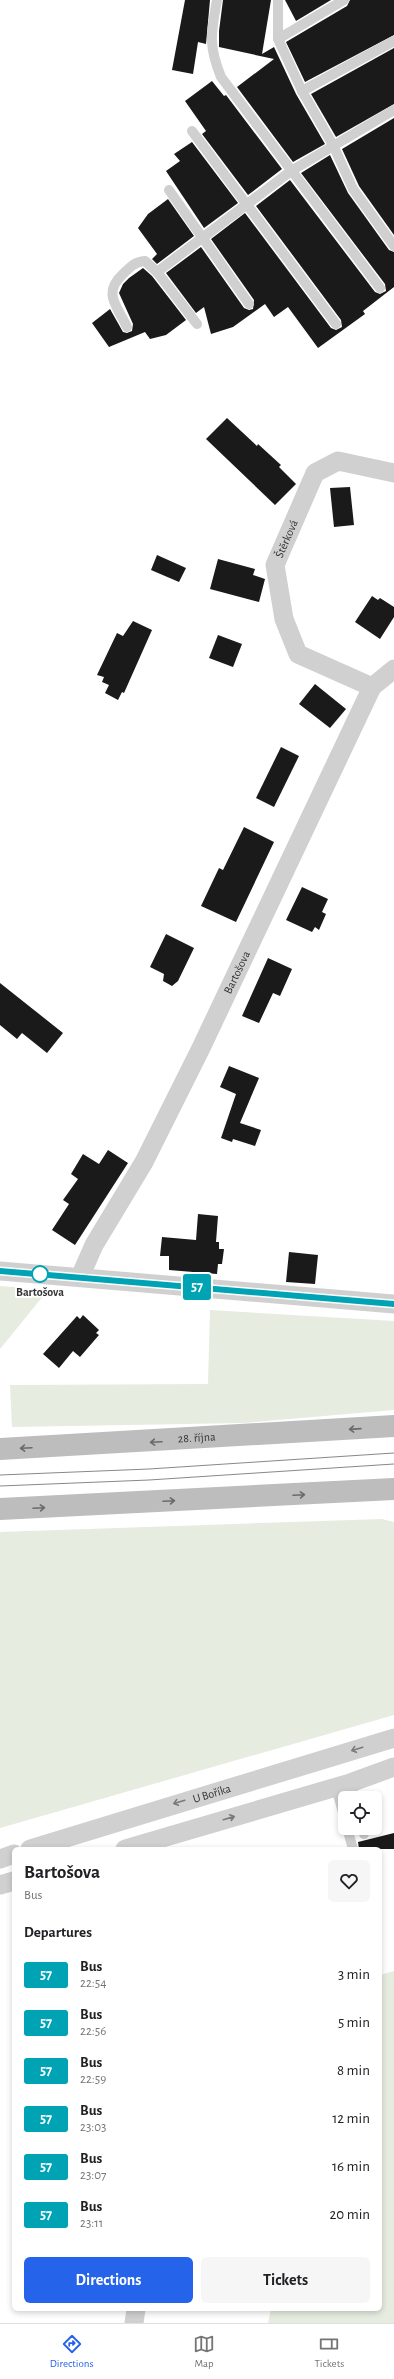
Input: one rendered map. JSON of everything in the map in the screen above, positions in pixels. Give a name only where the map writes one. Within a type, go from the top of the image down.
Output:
[{"type":"main road","name":"28. října","points":[[0,1449],[235,1437],[394,1426]]},
{"type":"main road","points":[[0,1509],[363,1492],[394,1489]]},
{"type":"street","name":"Štěrková","points":[[372,687],[298,654],[284,619],[275,564],[314,473],[338,461],[394,473]]},
{"type":"street","name":"Bartošova","points":[[80,1277],[94,1245],[144,1162],[201,1048],[372,687],[394,669]]},
{"type":"street","points":[[0,1271],[394,1304]]},
{"type":"street","points":[[363,1492],[394,1497]]},
{"type":"street","name":"U Boříka","points":[[37,1847],[394,1738]]},
{"type":"street","points":[[132,1847],[347,1789],[394,1768]]},
{"type":"street","points":[[0,1858],[12,1855]]},
{"type":"street","points":[[0,1885],[12,1882]]},
{"type":"street","points":[[134,2323],[136,2311]]},
{"type":"lane","points":[[217,0],[210,38],[213,59],[221,77],[380,288]]},
{"type":"lane","points":[[278,0],[278,39],[302,91],[333,145],[353,189],[394,246]]},
{"type":"lane","points":[[278,39],[344,0]]},
{"type":"lane","points":[[302,91],[394,41]]},
{"type":"lane","points":[[157,272],[291,171],[394,110]]},
{"type":"lane","points":[[192,131],[248,204],[336,324]]},
{"type":"lane","points":[[169,190],[248,304]]},
{"type":"lane","points":[[127,327],[111,295],[114,282],[134,263],[140,261],[145,261],[157,272],[198,324]]},
{"type":"lane","points":[[349,1835],[352,1847]]},
{"type":"shaded area","points":[[0,1286],[48,1290],[0,1349]]},
{"type":"shaded area","points":[[210,1310],[394,1321],[394,1410],[243,1423],[12,1427],[10,1385],[208,1384]]},
{"type":"shaded area","points":[[382,1519],[394,1522],[394,1715],[0,1828],[0,1532]]},
{"type":"shaded area","points":[[394,1971],[394,2323],[268,2323],[271,2311],[382,2311],[382,1974]]},
{"type":"building","points":[[185,0],[210,0],[206,44],[198,42],[193,74],[172,70]]},
{"type":"building","points":[[223,0],[271,0],[262,54],[274,47],[296,94],[325,144],[293,162],[237,87],[274,59],[219,47],[219,31]]},
{"type":"building","points":[[285,0],[331,0],[296,21]]},
{"type":"building","points":[[350,0],[394,0],[394,35],[305,82],[286,42],[347,6]]},
{"type":"building","points":[[394,48],[394,104],[336,137],[311,94]]},
{"type":"building","points":[[212,81],[224,96],[226,95],[282,169],[248,195],[202,134],[206,131],[185,101]]},
{"type":"building","points":[[394,118],[394,235],[359,186],[342,149]]},
{"type":"building","points":[[192,142],[238,203],[204,228],[166,171],[180,161],[174,154]]},
{"type":"building","points":[[330,155],[348,193],[389,250],[394,252],[394,287],[363,311],[365,314],[318,348],[288,307],[274,317],[265,304],[233,327],[211,334],[204,307],[196,313],[166,273],[201,247],[244,308],[249,310],[253,309],[254,300],[211,239],[245,213],[331,328],[336,330],[342,327],[341,320],[256,206],[290,180],[375,292],[380,294],[386,291],[385,284],[301,173]]},
{"type":"building","points":[[168,199],[194,236],[157,264],[152,259],[157,254],[138,228],[148,214]]},
{"type":"building","points":[[143,268],[152,276],[186,320],[166,335],[150,339],[145,332],[109,347],[92,323],[110,309],[123,332],[127,333],[132,331],[133,324],[119,293],[123,284]]},
{"type":"building","points":[[227,418],[257,446],[258,444],[281,465],[279,467],[296,484],[275,505],[206,439]]},
{"type":"building","points":[[350,487],[354,525],[334,527],[330,488]]},
{"type":"building","points":[[157,555],[186,568],[179,582],[151,570]]},
{"type":"building","points":[[218,559],[255,569],[253,575],[265,579],[259,602],[210,589]]},
{"type":"building","points":[[372,596],[378,600],[380,598],[394,607],[394,617],[380,639],[355,622]]},
{"type":"building","points":[[133,621],[152,630],[124,693],[122,692],[118,700],[105,693],[109,685],[102,682],[104,677],[97,675],[117,633],[123,636]]},
{"type":"building","points":[[218,635],[242,644],[233,667],[209,658]]},
{"type":"building","points":[[315,684],[346,709],[330,728],[299,704]]},
{"type":"building","points":[[281,747],[299,756],[274,807],[256,798]]},
{"type":"building","points":[[244,827],[274,842],[236,922],[201,906],[219,868],[223,870]]},
{"type":"building","points":[[302,887],[328,899],[322,912],[326,914],[319,930],[315,927],[312,932],[286,920]]},
{"type":"building","points":[[166,934],[194,948],[178,981],[172,986],[163,981],[164,974],[150,967]]},
{"type":"building","points":[[268,958],[292,969],[280,996],[273,993],[259,1023],[242,1016]]},
{"type":"building","points":[[0,983],[63,1033],[47,1053],[22,1033],[17,1039],[0,1025]]},
{"type":"building","points":[[229,1066],[259,1078],[240,1123],[261,1130],[255,1146],[233,1139],[232,1142],[221,1138],[236,1094],[220,1087]]},
{"type":"building","points":[[108,1150],[128,1163],[75,1245],[52,1230],[69,1204],[63,1200],[78,1179],[71,1174],[83,1154],[99,1164]]},
{"type":"building","points":[[198,1214],[218,1216],[216,1242],[219,1242],[219,1249],[224,1249],[222,1264],[218,1264],[217,1274],[169,1270],[169,1256],[160,1256],[162,1237],[196,1240]]},
{"type":"building","points":[[289,1252],[318,1255],[315,1284],[286,1282]]},
{"type":"building","points":[[83,1315],[99,1330],[96,1333],[99,1335],[80,1357],[73,1351],[59,1368],[43,1354],[77,1316],[80,1319]]},
{"type":"building","points":[[394,1833],[394,1849],[382,1849],[382,1847],[359,1847],[358,1842]]},
{"type":"tram line","points":[[0,1475],[149,1469],[394,1453]]},
{"type":"tram line","points":[[0,1486],[149,1480],[394,1464]]},
{"type":"bus line","name":"57","points":[[0,1271],[394,1304]]},
{"type":"place","name":"Bartošova","points":[[40,1274]]}]
